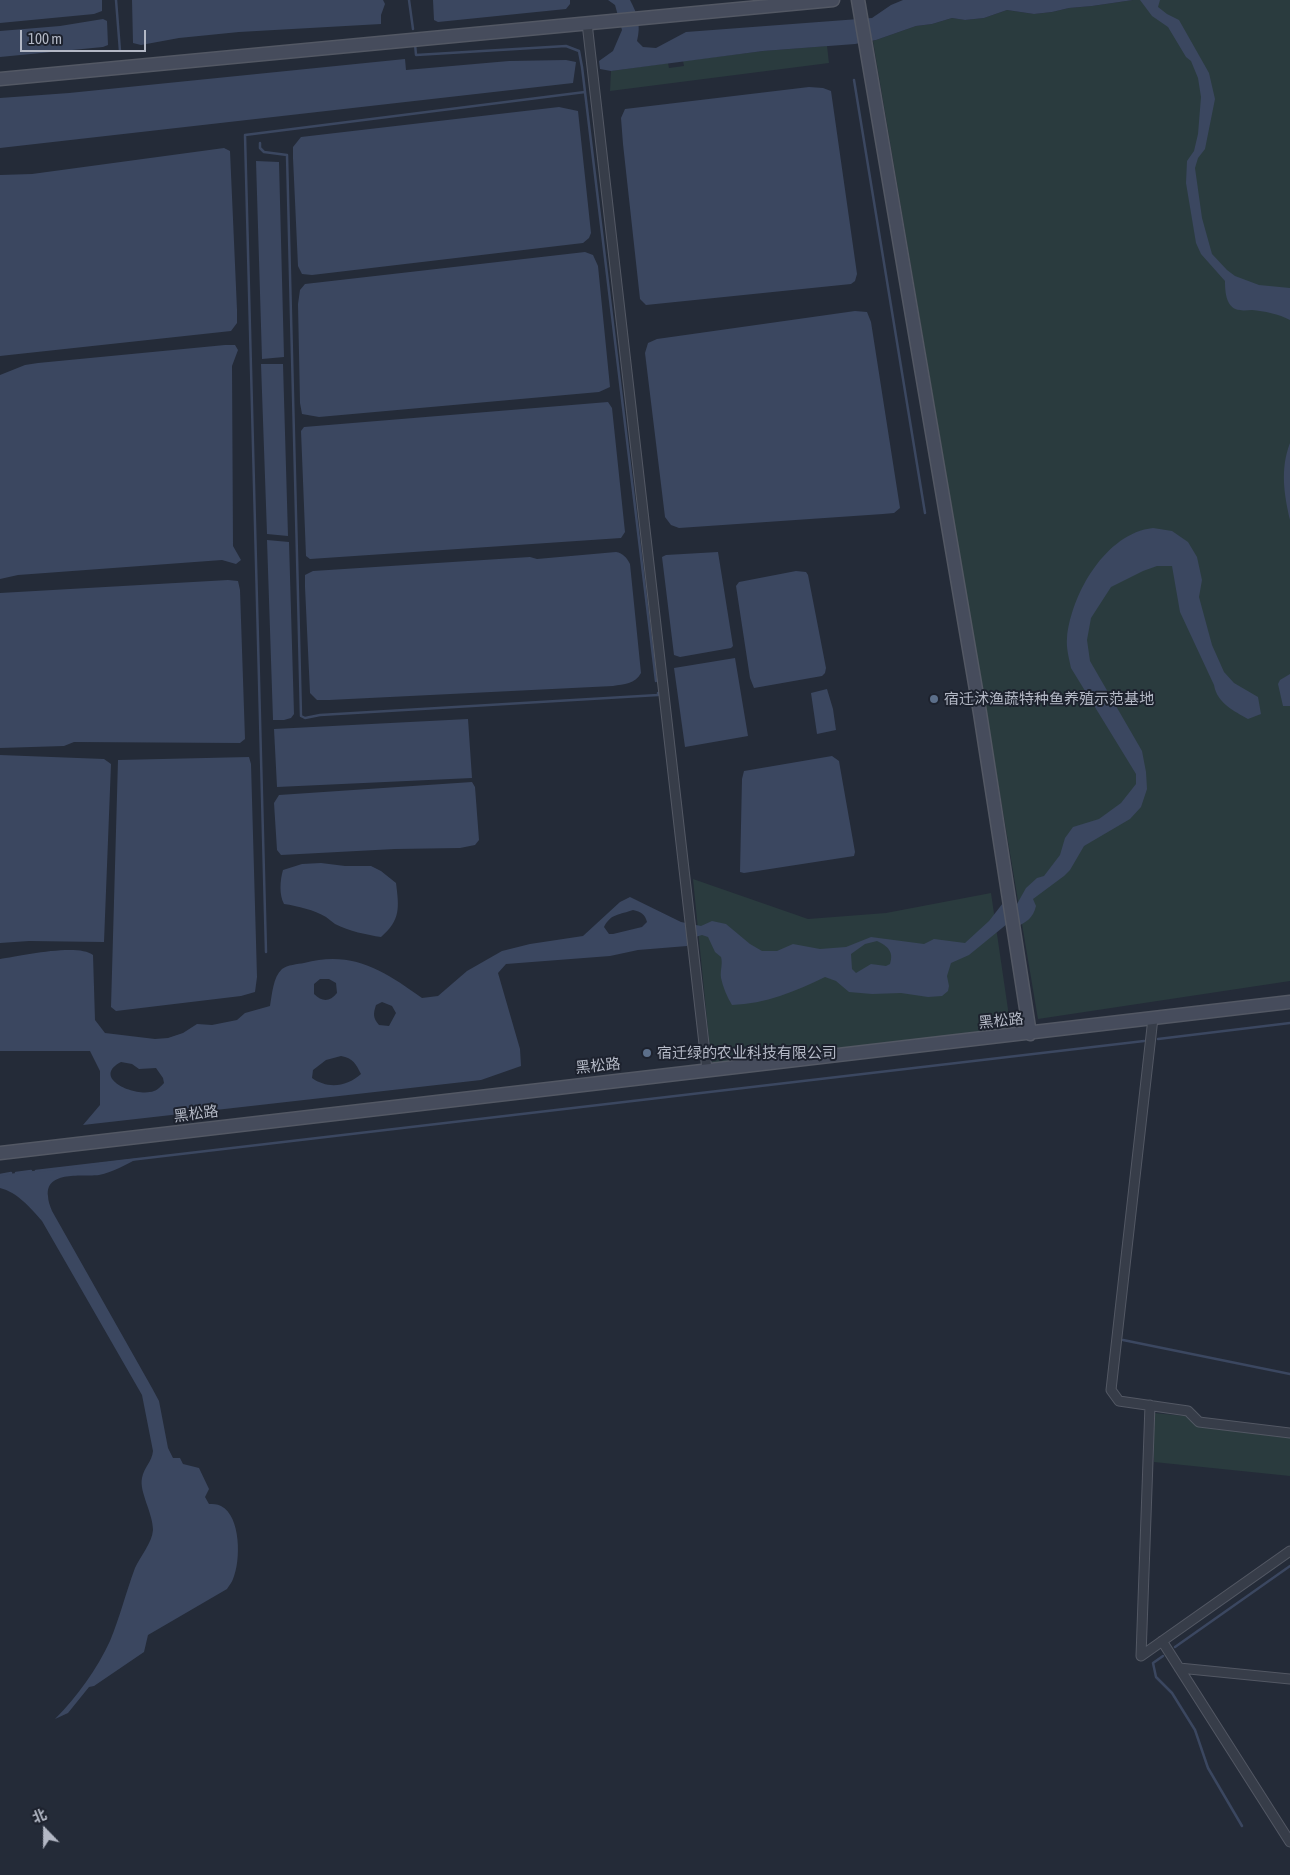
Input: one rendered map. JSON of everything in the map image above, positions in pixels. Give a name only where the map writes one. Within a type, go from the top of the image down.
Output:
[{"type":"street","points":[[0,80],[833,0]]},
{"type":"street","points":[[858,0],[978,704],[1030,1034]]},
{"type":"street","points":[[587,23],[707,1070]]},
{"type":"street","name":"黑松路","points":[[0,1153],[1030,1034],[1290,1002]]},
{"type":"street","points":[[1153,1018],[1111,1390],[1120,1401],[1188,1411],[1199,1422],[1290,1433]]},
{"type":"street","points":[[1150,1405],[1141,1656],[1290,1551]]},
{"type":"street","points":[[1162,1641],[1290,1842]]},
{"type":"street","points":[[1179,1668],[1290,1679]]},
{"type":"shaded area","points":[[1133,0],[1290,0],[1290,981],[1038,1019],[873,41],[916,26],[932,24],[952,18],[965,20],[984,18],[1007,10],[1034,14]]},
{"type":"shaded area","points":[[827,46],[829,63],[610,91],[611,71],[668,63],[669,68],[684,66],[683,61],[763,51]]},
{"type":"shaded area","points":[[693,879],[808,919],[886,913],[991,893],[1011,1030],[715,1065],[711,1060]]},
{"type":"shaded area","points":[[1154,1413],[1185,1416],[1198,1427],[1290,1438],[1290,1476],[1154,1462]]},
{"type":"water","points":[[0,0],[102,0],[102,11],[94,14],[0,23]]},
{"type":"water","points":[[132,0],[383,0],[385,4],[381,15],[381,24],[239,32],[179,38],[141,45],[133,43]]},
{"type":"water","points":[[433,0],[570,0],[570,4],[566,9],[438,22],[434,20]]},
{"type":"water","points":[[608,0],[630,0],[638,20],[637,41],[643,47],[656,48],[686,32],[872,18],[891,5],[903,0],[1133,0],[1034,14],[1007,10],[984,18],[965,20],[952,18],[932,24],[916,26],[876,40],[855,44],[763,51],[611,71],[600,69],[599,61],[613,51],[622,30],[615,5]]},
{"type":"water","points":[[1140,0],[1160,0],[1158,7],[1179,20],[1209,73],[1215,99],[1205,149],[1198,158],[1195,168],[1202,218],[1212,254],[1235,276],[1259,285],[1290,288],[1290,320],[1271,313],[1241,310],[1232,307],[1227,299],[1225,281],[1201,254],[1196,243],[1186,183],[1187,161],[1194,151],[1198,134],[1201,97],[1198,78],[1191,61],[1186,57],[1168,27],[1152,16]]},
{"type":"water","points":[[103,19],[107,21],[108,45],[103,47],[0,57],[0,31],[60,26]]},
{"type":"water","points":[[405,59],[406,70],[509,61],[566,60],[576,62],[573,83],[0,148],[0,98],[69,93]]},
{"type":"water","points":[[809,87],[823,88],[831,91],[857,274],[855,281],[851,284],[646,305],[640,299],[623,144],[621,118],[625,109]]},
{"type":"water","points":[[559,107],[578,111],[591,233],[589,238],[583,243],[312,275],[302,274],[298,266],[293,158],[293,147],[301,137]]},
{"type":"water","points":[[224,148],[230,151],[237,310],[237,323],[231,331],[0,356],[0,175],[32,174]]},
{"type":"water","points":[[256,161],[279,162],[284,357],[262,359]]},
{"type":"water","points":[[585,252],[593,255],[598,266],[610,387],[599,392],[319,417],[302,414],[300,403],[298,304],[300,290],[305,284]]},
{"type":"water","points":[[855,311],[867,312],[871,322],[900,508],[894,513],[883,514],[679,528],[671,525],[665,517],[645,353],[648,343],[657,339]]},
{"type":"water","points":[[235,345],[238,350],[232,366],[233,546],[241,560],[236,564],[222,560],[18,575],[0,579],[0,375],[25,365],[38,363]]},
{"type":"water","points":[[261,364],[283,364],[288,536],[267,534]]},
{"type":"water","points":[[608,402],[612,408],[625,532],[621,538],[310,559],[306,556],[301,431],[304,427]]},
{"type":"water","points":[[1290,443],[1290,520],[1286,501],[1284,472]]},
{"type":"water","points":[[1153,528],[1172,531],[1188,542],[1197,557],[1202,580],[1199,597],[1212,645],[1224,672],[1234,683],[1258,697],[1261,714],[1248,719],[1222,702],[1180,612],[1172,566],[1157,566],[1111,587],[1091,618],[1087,640],[1090,661],[1142,751],[1147,789],[1141,807],[1130,819],[1084,846],[1070,870],[1033,899],[1036,906],[1031,917],[1016,927],[1012,907],[1017,904],[1026,888],[1037,878],[1044,876],[1060,855],[1065,838],[1073,827],[1099,819],[1121,803],[1136,784],[1136,774],[1071,668],[1067,638],[1076,603],[1094,568],[1106,553],[1120,541],[1136,532]]},
{"type":"water","points":[[267,540],[289,542],[294,714],[291,718],[284,720],[273,720]]},
{"type":"water","points":[[718,552],[733,646],[731,648],[680,657],[674,655],[662,557],[666,555]]},
{"type":"water","points":[[621,553],[630,564],[641,673],[639,677],[632,681],[613,686],[329,700],[317,700],[310,693],[305,575],[313,571],[530,557],[537,559]]},
{"type":"water","points":[[796,571],[806,572],[808,575],[826,668],[825,673],[822,676],[754,688],[750,678],[736,586],[739,582]]},
{"type":"water","points":[[228,580],[238,581],[240,590],[245,739],[240,743],[74,742],[64,746],[0,748],[0,593]]},
{"type":"water","points":[[735,658],[748,736],[685,747],[674,668]]},
{"type":"water","points":[[1290,674],[1290,706],[1283,706],[1278,684],[1280,680]]},
{"type":"water","points":[[827,689],[833,709],[836,730],[817,734],[811,693]]},
{"type":"water","points":[[468,719],[472,778],[277,787],[274,729]]},
{"type":"water","points":[[0,755],[104,759],[111,764],[104,942],[29,941],[0,943]]},
{"type":"water","points":[[832,756],[839,761],[855,852],[854,856],[744,873],[740,872],[742,779],[744,771]]},
{"type":"water","points":[[249,757],[251,764],[257,977],[255,992],[241,996],[116,1011],[111,1007],[118,760]]},
{"type":"water","points":[[472,782],[475,787],[479,840],[475,845],[460,848],[395,849],[281,855],[277,850],[274,803],[279,795]]},
{"type":"water","points":[[321,863],[345,866],[371,866],[396,883],[397,913],[388,931],[381,937],[364,934],[335,924],[316,912],[284,904],[280,887],[283,870],[302,864]]},
{"type":"water","points":[[630,897],[681,922],[701,926],[712,921],[726,924],[750,944],[762,951],[777,951],[793,944],[820,949],[846,947],[871,937],[924,944],[934,939],[965,943],[989,921],[1003,903],[1007,924],[969,955],[951,963],[947,976],[948,991],[942,996],[928,997],[901,993],[872,994],[849,992],[836,981],[825,977],[780,996],[732,1005],[725,992],[721,978],[721,957],[715,952],[708,937],[702,935],[689,939],[687,946],[638,950],[610,956],[506,964],[498,973],[520,1049],[521,1066],[481,1080],[83,1125],[100,1105],[100,1071],[90,1051],[0,1051],[0,959],[62,950],[75,950],[93,955],[95,1020],[105,1033],[155,1039],[168,1038],[183,1033],[197,1024],[212,1025],[237,1020],[245,1013],[270,1006],[275,981],[282,969],[322,960],[338,959],[367,965],[394,979],[422,998],[438,996],[467,971],[502,951],[530,944],[583,936],[620,902]],"holes":[[[633,910],[644,915],[647,922],[642,927],[609,934],[604,927],[616,915]],[[877,941],[889,950],[891,960],[890,964],[886,966],[871,964],[856,973],[852,969],[851,954],[865,944]],[[320,979],[329,979],[336,983],[337,993],[332,998],[323,1000],[314,994],[314,984]],[[382,1002],[392,1006],[396,1013],[389,1026],[379,1025],[374,1013],[376,1005]],[[341,1056],[354,1062],[361,1074],[350,1082],[330,1085],[318,1082],[312,1078],[313,1070],[326,1060]],[[121,1062],[132,1064],[139,1069],[156,1068],[164,1083],[154,1091],[137,1092],[119,1085],[113,1080],[111,1074],[113,1068]]]},
{"type":"water","points":[[139,1158],[115,1170],[99,1175],[59,1178],[49,1188],[49,1202],[52,1211],[159,1401],[168,1448],[173,1458],[180,1458],[183,1464],[199,1468],[209,1489],[205,1497],[209,1504],[216,1504],[228,1511],[236,1529],[238,1540],[236,1571],[227,1589],[148,1635],[144,1652],[94,1686],[89,1687],[68,1713],[55,1719],[86,1682],[105,1651],[114,1632],[135,1568],[146,1550],[152,1535],[151,1517],[142,1490],[142,1478],[153,1451],[142,1395],[42,1221],[18,1197],[0,1188],[0,1175]]},
{"type":"waterway","points":[[116,0],[120,51]]},
{"type":"waterway","points":[[409,0],[413,29]]},
{"type":"waterway","points":[[415,44],[416,55],[566,46],[579,51],[656,681]]},
{"type":"waterway","points":[[854,80],[925,513]]},
{"type":"waterway","points":[[266,952],[245,135],[585,92]]},
{"type":"waterway","points":[[260,143],[260,148],[264,152],[287,155],[301,716],[305,718],[320,715],[658,695],[658,693]]},
{"type":"waterway","points":[[1158,1039],[1290,1023]]},
{"type":"waterway","points":[[36,1171],[1144,1041]]},
{"type":"waterway","points":[[16,1173],[31,1171]]},
{"type":"waterway","points":[[0,1175],[11,1173]]},
{"type":"waterway","points":[[1123,1340],[1290,1374]]},
{"type":"waterway","points":[[1175,1647],[1290,1566]]},
{"type":"waterway","points":[[1163,1656],[1153,1663],[1156,1677],[1172,1693],[1195,1730],[1208,1768],[1242,1826]]},
{"type":"place","name":"宿迁沭渔蔬特种鱼养殖示范基地","points":[[934,699]]},
{"type":"place","name":"宿迁绿的农业科技有限公司","points":[[647,1053]]}]
